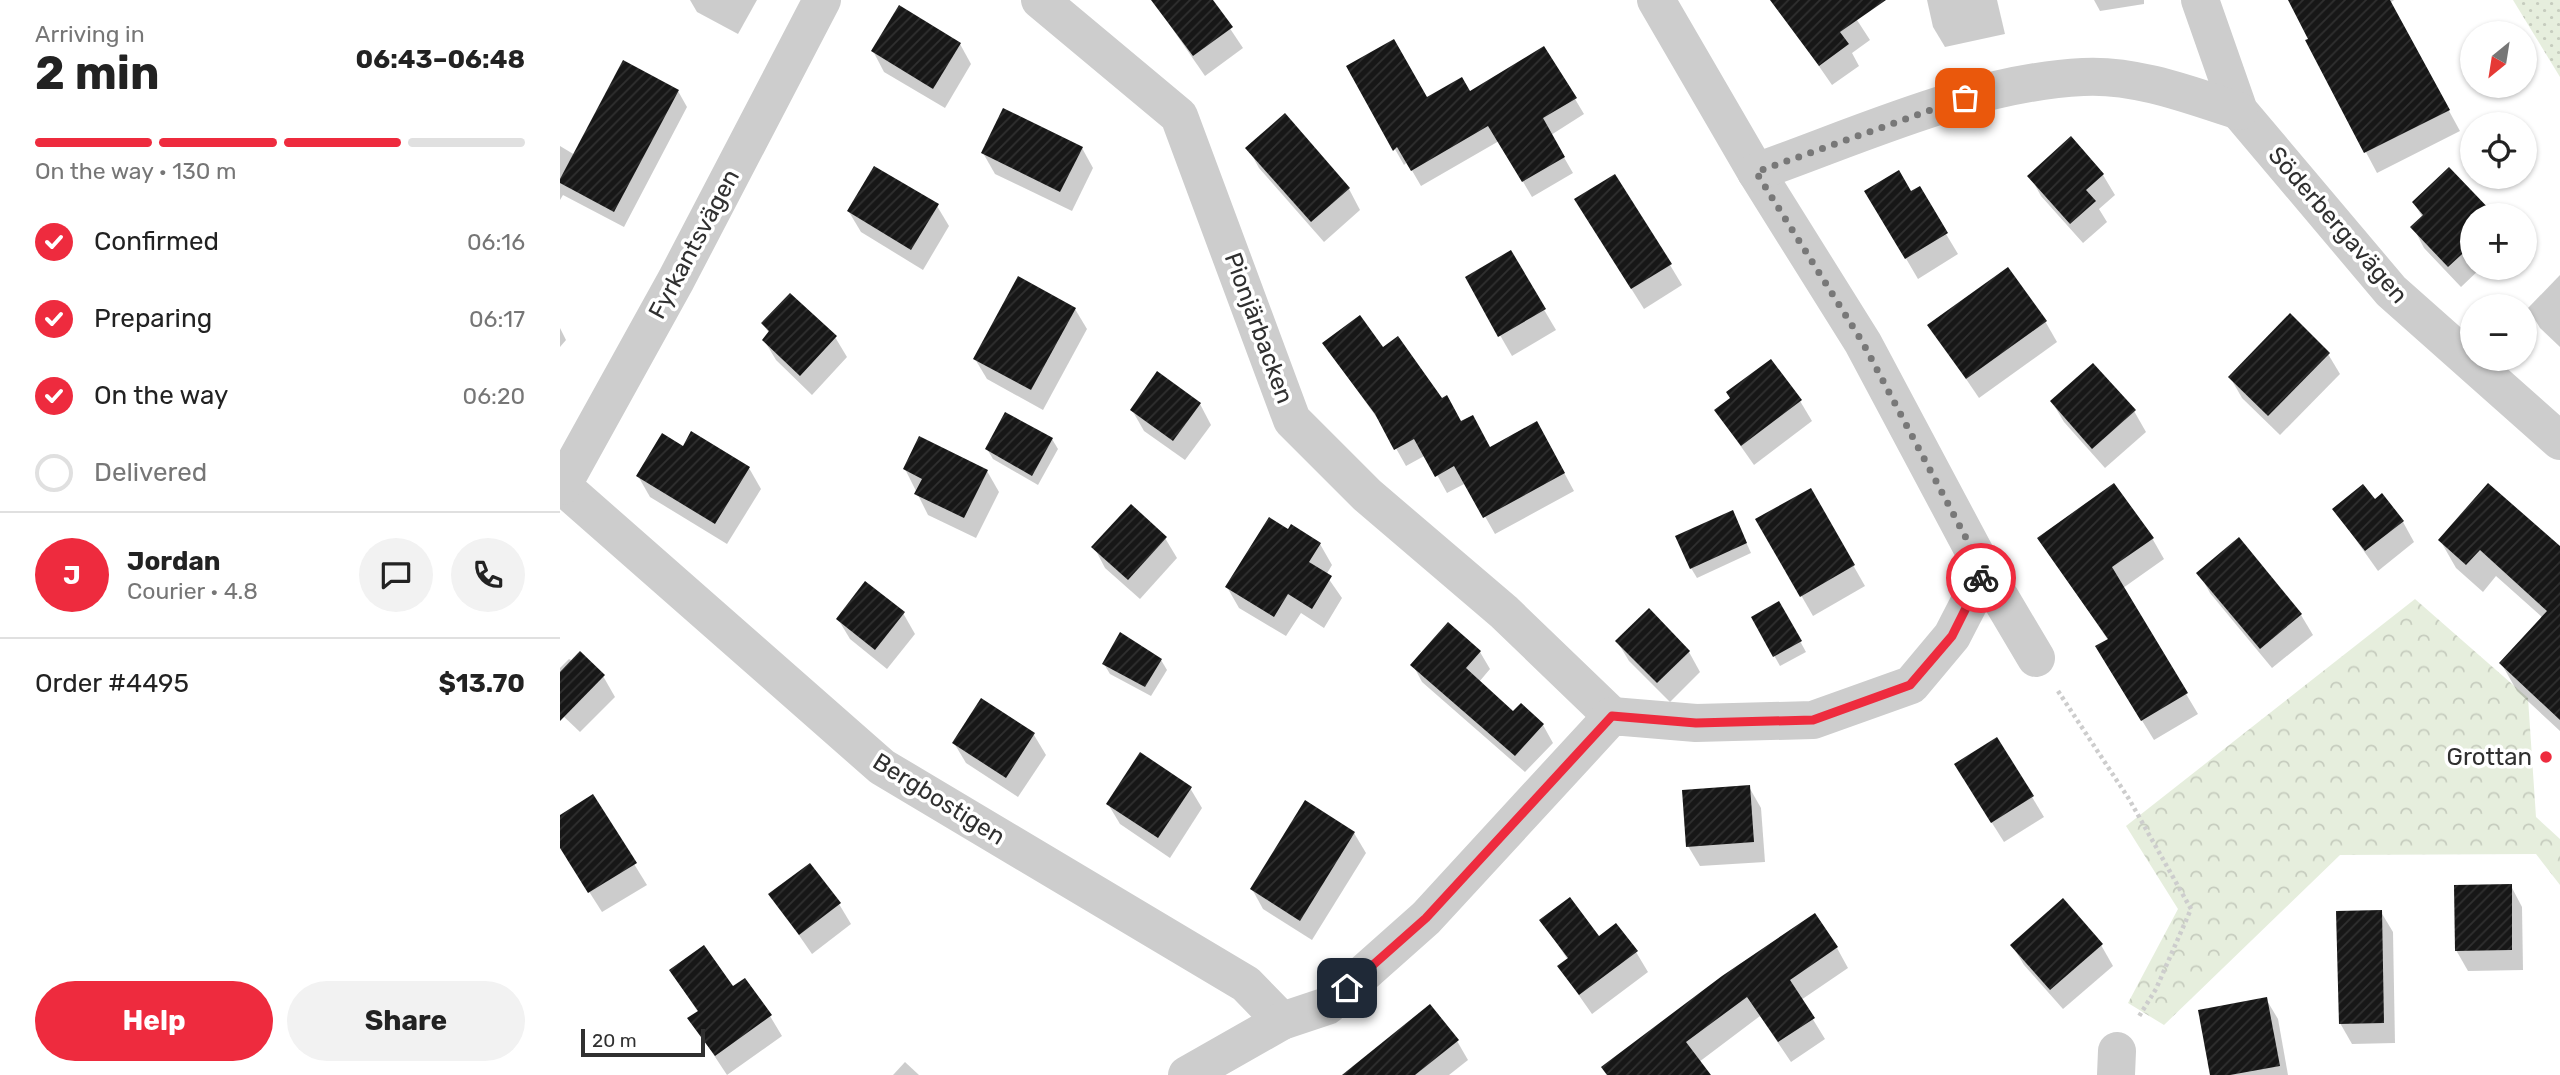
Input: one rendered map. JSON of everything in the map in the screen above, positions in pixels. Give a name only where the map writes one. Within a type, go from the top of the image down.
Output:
[{"type":"street","name":"Fyrkantsvägen","points":[[561,485],[676,280],[822,0]]},
{"type":"street","name":"Pionjärbacken","points":[[1040,0],[1179,116],[1292,420],[1367,495],[1504,612],[1612,716]]},
{"type":"street","points":[[1656,0],[1756,172],[1863,343],[1984,572],[2036,658]]},
{"type":"street","name":"Söderbergavägen","points":[[2200,0],[2239,111],[2391,291],[2560,441]]},
{"type":"street","points":[[1756,172],[1991,89],[2085,77],[2167,87],[2239,111]]},
{"type":"street","name":"Bergbostigen","points":[[561,485],[881,767],[1246,984],[1282,1021]]},
{"type":"street","points":[[1187,1075],[1282,1021],[1327,1006],[1426,918],[1612,716],[1696,723],[1813,720],[1910,685],[1952,636],[1984,572]]},
{"type":"path","points":[[2036,658],[2129,799],[2191,909],[2156,989],[2116,1063]]},
{"type":"green space","points":[[2513,0],[2560,0],[2560,77],[2538,41],[2538,21],[2526,21]]},
{"type":"green space","points":[[2415,599],[2528,698],[2536,817],[2560,839],[2560,885],[2536,854],[2340,855],[2164,1025],[2128,1003],[2178,909],[2126,826]]},
{"type":"building","points":[[1151,0],[1213,0],[1233,27],[1193,56]]},
{"type":"building","points":[[1770,0],[1886,0],[1840,32],[1849,44],[1819,66]]},
{"type":"building","points":[[2288,0],[2390,0],[2450,110],[2364,153],[2305,40],[2308,39]]},
{"type":"building","points":[[899,5],[961,43],[933,89],[871,51]]},
{"type":"building","points":[[1394,39],[1427,97],[1462,77],[1470,91],[1544,46],[1577,98],[1543,118],[1565,157],[1522,182],[1488,126],[1411,171],[1397,147],[1393,151],[1346,66]]},
{"type":"building","points":[[623,60],[679,90],[614,212],[560,183],[560,179]]},
{"type":"building","points":[[1003,108],[1083,147],[1060,192],[981,153]]},
{"type":"building","points":[[1285,113],[1350,188],[1311,222],[1245,148]]},
{"type":"building","points":[[2071,136],[2104,174],[2086,190],[2096,201],[2070,224],[2027,176]]},
{"type":"building","points":[[874,166],[939,204],[911,250],[847,211]]},
{"type":"building","points":[[2449,167],[2460,178],[2460,189],[2470,189],[2484,203],[2460,203],[2460,256],[2448,267],[2410,227],[2423,215],[2412,202]]},
{"type":"building","points":[[1899,170],[1911,191],[1920,186],[1948,233],[1905,259],[1864,191]]},
{"type":"building","points":[[1615,174],[1672,264],[1631,289],[1574,199]]},
{"type":"building","points":[[1511,250],[1546,309],[1498,337],[1465,277]]},
{"type":"building","points":[[2008,267],[2047,321],[1966,379],[1927,325]]},
{"type":"building","points":[[1018,276],[1076,308],[1031,390],[973,359]]},
{"type":"building","points":[[790,293],[837,336],[800,376],[762,340],[769,331],[761,323]]},
{"type":"building","points":[[2290,313],[2330,353],[2268,416],[2228,377]]},
{"type":"building","points":[[1360,315],[1383,347],[1398,336],[1442,398],[1447,395],[1461,421],[1473,415],[1490,447],[1537,421],[1565,473],[1483,518],[1454,466],[1435,477],[1414,439],[1394,450],[1375,414],[1322,343]]},
{"type":"building","points":[[1771,359],[1802,400],[1741,446],[1714,410],[1730,398],[1726,392]]},
{"type":"building","points":[[2093,363],[2136,410],[2092,449],[2050,401]]},
{"type":"building","points":[[1157,371],[1201,403],[1173,441],[1130,410]]},
{"type":"building","points":[[1005,412],[1053,438],[1032,476],[985,449]]},
{"type":"building","points":[[691,431],[750,467],[715,524],[636,476],[662,433],[683,446]]},
{"type":"building","points":[[919,436],[988,470],[964,518],[914,494],[922,479],[903,469]]},
{"type":"building","points":[[2114,483],[2154,538],[2112,567],[2188,693],[2141,721],[2095,646],[2108,639],[2037,538]]},
{"type":"building","points":[[2488,483],[2560,546],[2560,720],[2499,663],[2547,611],[2480,550],[2466,565],[2438,540]]},
{"type":"building","points":[[2363,484],[2375,499],[2382,493],[2404,521],[2365,551],[2332,509]]},
{"type":"building","points":[[1811,488],[1855,565],[1800,597],[1755,519]]},
{"type":"building","points":[[1131,504],[1167,537],[1128,580],[1091,547]]},
{"type":"building","points":[[1733,510],[1747,543],[1690,569],[1675,536]]},
{"type":"building","points":[[1269,517],[1288,529],[1291,524],[1321,543],[1309,562],[1332,576],[1312,609],[1288,594],[1274,617],[1225,587]]},
{"type":"building","points":[[2239,537],[2302,614],[2260,649],[2196,573]]},
{"type":"building","points":[[865,581],[905,612],[875,650],[836,619]]},
{"type":"building","points":[[1779,601],[1802,641],[1773,657],[1751,617]]},
{"type":"building","points":[[1649,608],[1690,651],[1657,683],[1615,641]]},
{"type":"building","points":[[1448,622],[1481,651],[1466,668],[1513,711],[1521,703],[1544,724],[1515,756],[1410,665]]},
{"type":"building","points":[[1120,632],[1162,659],[1145,687],[1102,664]]},
{"type":"building","points":[[580,651],[605,675],[560,721],[560,672]]},
{"type":"building","points":[[981,698],[1035,733],[1006,778],[952,743]]},
{"type":"building","points":[[1997,737],[2034,796],[1991,823],[1954,764]]},
{"type":"building","points":[[1140,752],[1192,787],[1158,838],[1106,804]]},
{"type":"building","points":[[1750,785],[1754,842],[1686,847],[1682,790]]},
{"type":"building","points":[[593,794],[637,863],[588,893],[560,848],[560,815]]},
{"type":"building","points":[[1305,800],[1355,832],[1300,921],[1250,889]]},
{"type":"building","points":[[810,863],[841,903],[799,935],[768,894]]},
{"type":"building","points":[[2512,884],[2512,950],[2455,951],[2454,885]]},
{"type":"building","points":[[1570,897],[1599,936],[1616,923],[1638,951],[1579,995],[1557,966],[1568,958],[1539,920]]},
{"type":"building","points":[[2063,898],[2103,944],[2050,990],[2010,945]]},
{"type":"building","points":[[2382,910],[2384,1023],[2339,1024],[2336,911]]},
{"type":"building","points":[[1815,913],[1838,947],[1790,980],[1815,1018],[1778,1042],[1747,997],[1686,1042],[1711,1075],[1607,1075],[1601,1067],[1722,976]]},
{"type":"building","points":[[704,945],[733,986],[745,978],[772,1015],[715,1056],[687,1018],[698,1011],[669,970]]},
{"type":"building","points":[[2267,997],[2280,1066],[2230,1075],[2210,1075],[2198,1010]]},
{"type":"building","points":[[1430,1004],[1459,1040],[1415,1075],[1342,1075]]},
{"type":"way so far","points":[[1965,98],[1756,172],[1863,343],[1961,526],[1984,572],[1981,578]]},
{"type":"place","name":"Grottan","points":[[2546,757]]},
{"type":"route","points":[[1347,988],[1426,918],[1612,716],[1696,723],[1813,720],[1910,685],[1952,636],[1981,578]]}]
